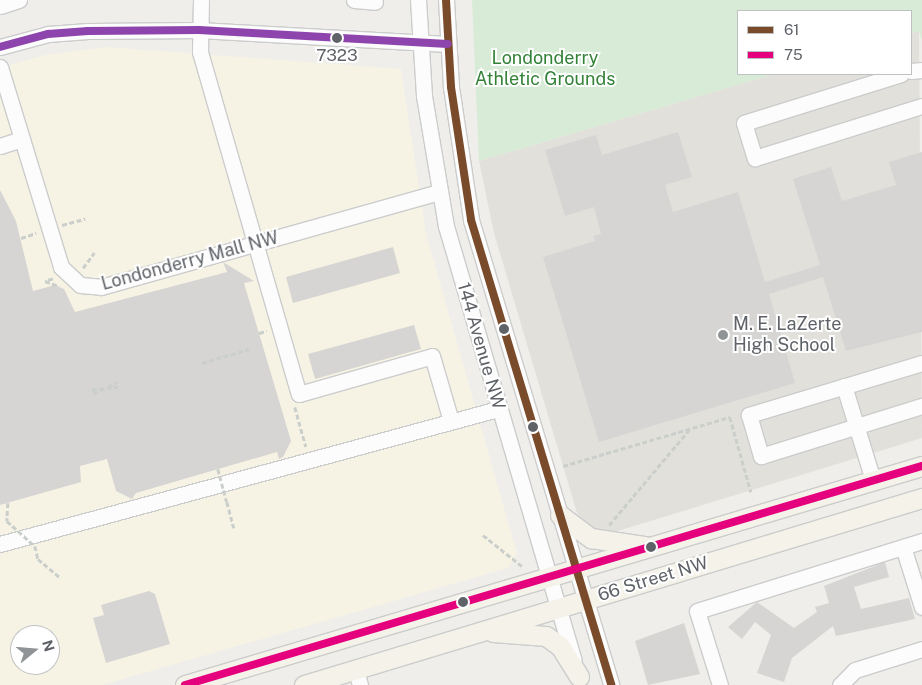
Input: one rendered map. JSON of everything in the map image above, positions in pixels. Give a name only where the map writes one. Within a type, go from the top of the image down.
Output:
[{"type":"main road","name":"66 Street NW","points":[[185,685],[576,571],[922,466]]},
{"type":"main road","name":"66 Street NW","points":[[304,685],[358,678],[477,632],[922,498]]},
{"type":"main road","points":[[560,516],[591,538],[654,547]]},
{"type":"main road","points":[[477,632],[546,636],[560,646],[581,681]]},
{"type":"street","points":[[0,6],[20,0]]},
{"type":"street","points":[[201,0],[200,52],[254,245],[299,394],[432,356],[451,421]]},
{"type":"street","points":[[354,0],[375,2]]},
{"type":"street","name":"144 Avenue NW","points":[[418,0],[418,43],[439,192],[498,409],[581,681]]},
{"type":"street","name":"144 Avenue NW","points":[[446,0],[448,44],[471,220],[611,685]]},
{"type":"street","points":[[0,47],[48,34],[199,30],[448,44]]},
{"type":"street","name":"Londonderry Mall NW","points":[[0,67],[3,90],[22,139],[61,267],[80,285],[101,287],[439,192]]},
{"type":"street","points":[[898,75],[744,123],[755,158],[922,106]]},
{"type":"street","points":[[0,146],[22,139]]},
{"type":"street","points":[[922,362],[749,415],[761,456],[922,406]]},
{"type":"street","points":[[844,386],[873,480]]},
{"type":"street","points":[[0,544],[498,409]]},
{"type":"street","points":[[720,685],[697,611],[922,541]]},
{"type":"street","points":[[903,547],[922,607]]},
{"type":"street","points":[[841,682],[864,666],[922,649]]},
{"type":"path","points":[[202,363],[249,349]]},
{"type":"path","points":[[93,394],[117,382]]},
{"type":"path","points":[[92,390],[118,387]]},
{"type":"path","points":[[299,394],[292,396],[306,448],[314,445]]},
{"type":"path","points":[[563,466],[730,417],[750,492]]},
{"type":"path","points":[[603,532],[690,429]]},
{"type":"path","points":[[218,470],[234,528]]},
{"type":"path","points":[[8,503],[7,521],[35,546],[38,558],[61,578]]},
{"type":"path","points":[[483,535],[522,566]]},
{"type":"shaded area","name":"M. E. LaZerte High School","points":[[919,31],[922,438],[608,534],[592,530],[577,513],[494,233],[479,161],[771,75],[912,75],[912,33]]},
{"type":"shaded area","points":[[106,47],[401,69],[426,234],[517,553],[508,568],[102,685],[0,685],[0,68],[45,55]]},
{"type":"green space","name":"Londonderry Athletic Grounds","points":[[472,0],[922,0],[922,41],[919,31],[912,33],[912,10],[737,10],[737,75],[771,75],[479,161]]},
{"type":"building","points":[[678,132],[692,177],[665,185],[673,212],[738,192],[765,282],[820,265],[793,179],[831,167],[842,201],[896,185],[889,162],[922,152],[922,332],[846,351],[823,277],[769,294],[795,383],[599,442],[543,257],[595,241],[593,236],[601,234],[594,207],[565,216],[545,150],[596,135],[602,155]]},
{"type":"building","points":[[0,190],[16,221],[33,291],[55,285],[64,289],[75,312],[227,272],[223,262],[254,281],[244,283],[291,441],[283,457],[279,459],[277,452],[136,493],[132,499],[116,491],[107,459],[80,466],[81,482],[0,505]]},
{"type":"building","points":[[393,247],[400,273],[293,303],[286,277]]},
{"type":"building","points":[[414,325],[421,349],[315,379],[308,354]]},
{"type":"building","points":[[885,562],[889,577],[854,587],[861,609],[909,598],[915,619],[836,636],[833,626],[792,658],[784,682],[757,673],[771,635],[755,622],[742,639],[728,627],[757,602],[794,628],[817,612],[815,607],[829,603],[824,586]]},
{"type":"building","points":[[149,591],[155,594],[170,644],[106,663],[93,618],[104,615],[101,605]]},
{"type":"building","points":[[684,623],[700,674],[648,685],[635,641]]},
{"type":"transit line","name":"61","points":[[446,0],[451,87],[471,220],[611,685]]},
{"type":"transit line","points":[[0,47],[48,34],[88,31],[199,30],[448,44]]},
{"type":"transit line","name":"75","points":[[185,685],[922,466]]},
{"type":"place","name":"7323","points":[[337,38]]},
{"type":"place","name":"M. E. LaZerte High School","points":[[723,335]]}]
